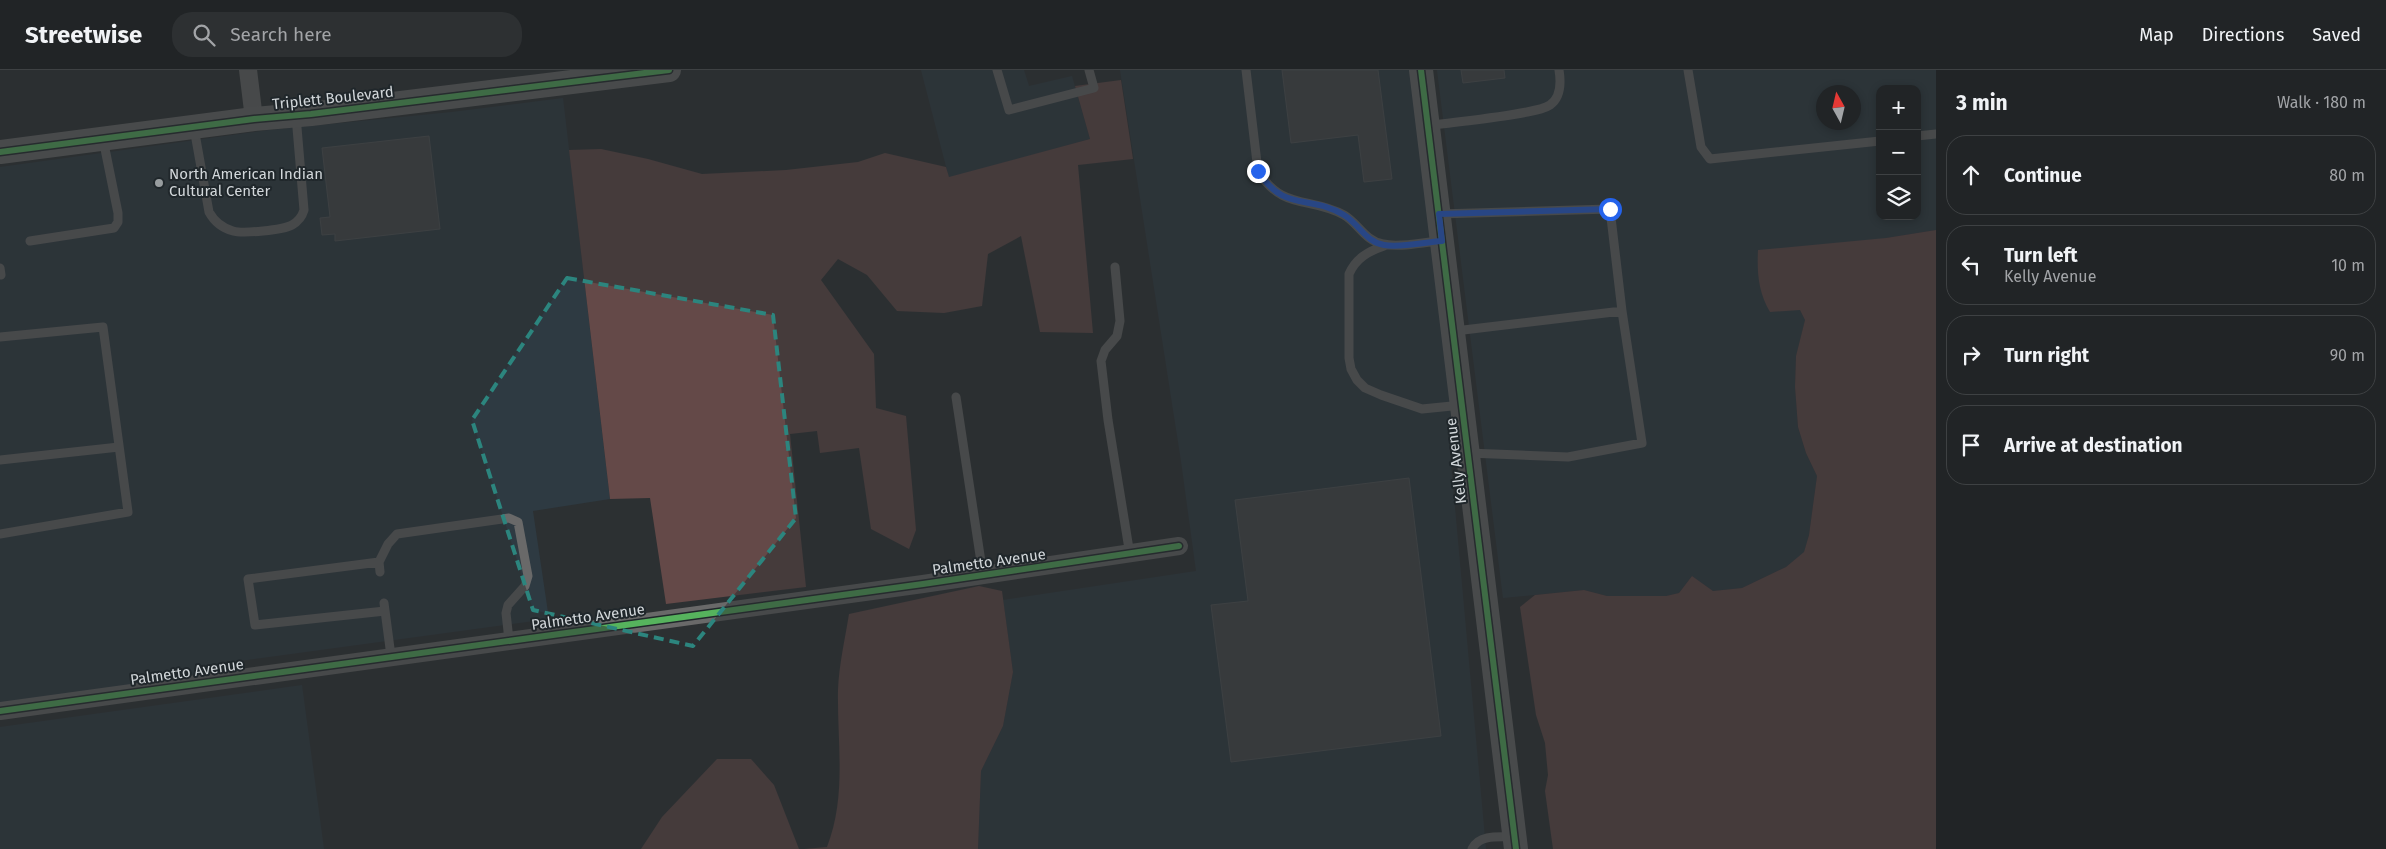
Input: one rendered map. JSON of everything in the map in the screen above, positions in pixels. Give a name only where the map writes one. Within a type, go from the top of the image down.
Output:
[{"type":"main road","name":"Triplett Boulevard","points":[[0,152],[628,73],[669,70]]},
{"type":"main road","name":"Kelly Avenue","points":[[1421,70],[1516,843]]},
{"type":"street","points":[[248,70],[254,119]]},
{"type":"street","name":"Palmetto Avenue","points":[[0,711],[1130,555],[1179,546]]},
{"type":"lane","points":[[997,70],[1009,110],[1094,88],[1088,70]]},
{"type":"lane","points":[[1246,70],[1258,171],[1267,185],[1280,196],[1324,207],[1345,215],[1374,242],[1386,245],[1442,241]]},
{"type":"lane","points":[[1428,126],[1532,112],[1550,105],[1556,98],[1559,89],[1559,70]]},
{"type":"lane","points":[[1688,70],[1701,147],[1710,159],[1876,141]]},
{"type":"lane","points":[[194,128],[202,185],[209,212],[214,221],[222,226],[233,231],[244,232],[290,226],[301,219],[304,210],[296,116]]},
{"type":"lane","points":[[1921,136],[1936,134]]},
{"type":"lane","points":[[30,241],[114,228],[118,222],[118,213],[103,139]]},
{"type":"lane","points":[[1439,214],[1610,209],[1622,311],[1642,443],[1568,456],[1468,452]]},
{"type":"lane","points":[[1386,245],[1364,255],[1352,267],[1350,274],[1349,358],[1354,376],[1365,388],[1422,409],[1462,405]]},
{"type":"lane","points":[[1115,267],[1120,321],[1117,336],[1105,350],[1101,361],[1130,555]]},
{"type":"lane","points":[[1453,331],[1622,311]]},
{"type":"lane","points":[[0,337],[103,327],[128,512],[0,534]]},
{"type":"lane","points":[[956,397],[983,575]]},
{"type":"lane","points":[[0,460],[119,448]]},
{"type":"lane","points":[[391,656],[385,607],[255,625],[248,579],[380,567],[388,544],[397,534],[509,518],[518,522],[528,576],[525,586],[508,606],[506,613],[509,640]]},
{"type":"lane","points":[[1472,849],[1476,842],[1485,838],[1516,843]]},
{"type":"highlighted area","points":[[567,278],[773,315],[796,518],[693,646],[533,610],[472,420]]},
{"type":"shaded area","points":[[921,70],[1024,70],[1029,86],[1072,76],[1090,139],[949,178]]},
{"type":"shaded area","points":[[1120,70],[1421,70],[1465,429],[1448,431],[1486,849],[978,849],[981,771],[1003,726],[1013,672],[1003,600],[1196,571],[1181,461]]},
{"type":"shaded area","points":[[1437,70],[1936,70],[1936,230],[1886,238],[1787,310],[1800,310],[1805,320],[1796,356],[1795,387],[1798,427],[1806,453],[1817,476],[1809,535],[1804,553],[1786,567],[1742,588],[1713,591],[1692,576],[1679,593],[1666,596],[1607,596],[1584,590],[1503,598]]},
{"type":"shaded area","points":[[1121,80],[1133,159],[1078,165],[1093,333],[1040,332],[1021,236],[988,254],[982,306],[944,313],[897,311],[867,275],[838,259],[821,280],[874,354],[876,408],[906,416],[916,530],[909,549],[871,529],[859,448],[820,453],[817,431],[790,434],[806,587],[666,604],[650,498],[610,499],[569,150],[601,149],[648,159],[702,174],[786,170],[858,162],[885,153],[946,167],[949,177],[1090,139],[1075,86]]},
{"type":"shaded area","points":[[563,98],[610,499],[533,511],[549,619],[240,661],[242,677],[0,711],[0,167],[269,130],[452,112]]},
{"type":"shaded area","points":[[1936,230],[1936,849],[1553,849],[1545,791],[1548,775],[1545,743],[1536,715],[1520,607],[1535,595],[1584,590],[1607,596],[1666,596],[1679,593],[1692,576],[1713,591],[1742,588],[1786,567],[1804,552],[1809,535],[1817,476],[1806,453],[1798,427],[1795,387],[1796,356],[1805,320],[1800,310],[1770,312],[1759,282],[1758,250],[1886,238]]},
{"type":"shaded area","points":[[979,586],[1002,591],[1013,672],[1003,726],[981,771],[978,849],[804,849],[827,847],[837,808],[840,769],[838,690],[849,614]]},
{"type":"shaded area","points":[[302,685],[324,849],[0,849],[0,727]]},
{"type":"shaded area","points":[[717,759],[751,759],[774,785],[799,849],[641,849],[662,817]]},
{"type":"building","points":[[1282,70],[1378,70],[1392,179],[1364,182],[1358,135],[1291,143]]},
{"type":"building","points":[[1461,70],[1504,70],[1505,78],[1463,83]]},
{"type":"building","points":[[429,136],[440,229],[335,241],[335,234],[322,235],[320,218],[330,217],[322,148]]},
{"type":"building","points":[[1409,478],[1441,736],[1231,762],[1211,605],[1248,601],[1235,500]]},
{"type":"cycle path","points":[[0,152],[254,119],[311,114],[669,70]]},
{"type":"cycle path","points":[[1421,70],[1516,849]]},
{"type":"cycle path","points":[[0,711],[923,584],[1179,546]]},
{"type":"place","name":"North American Indian Cultural Center","points":[[159,183]]},
{"type":"route","points":[[1258,171],[1267,185],[1280,196],[1324,207],[1345,215],[1374,242],[1386,245],[1442,241],[1439,214],[1610,209]]}]
